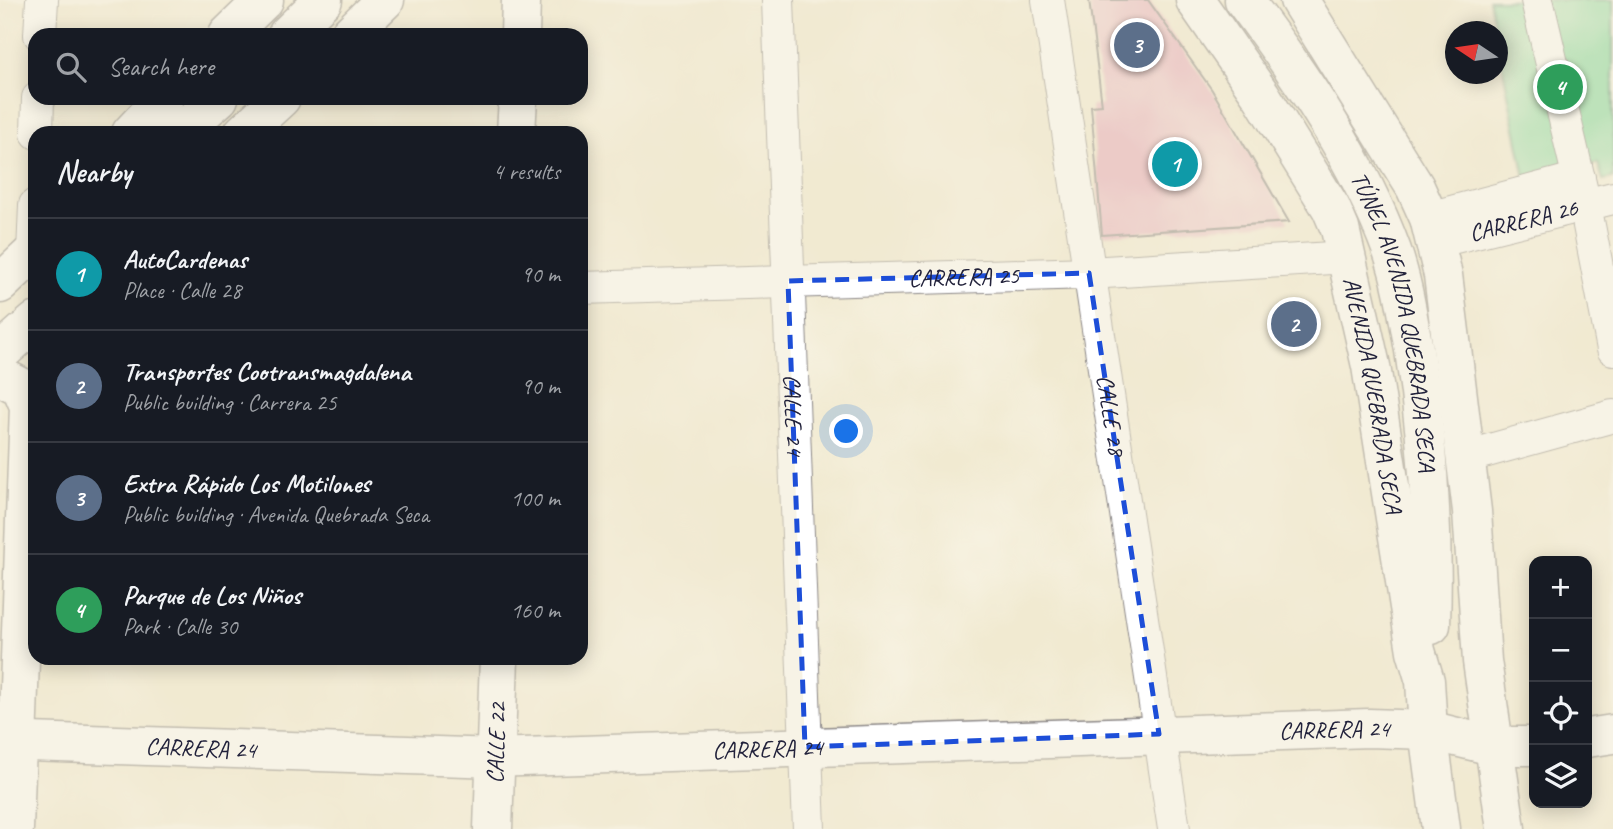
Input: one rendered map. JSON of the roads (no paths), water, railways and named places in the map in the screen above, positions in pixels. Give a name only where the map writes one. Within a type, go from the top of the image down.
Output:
[{"type":"main road","points":[[235,28],[264,0]]},
{"type":"main road","points":[[294,28],[323,0]]},
{"type":"main road","points":[[356,28],[385,0]]},
{"type":"main road","points":[[520,28],[521,0]]},
{"type":"main road","name":"AVENIDA QUEBRADA SECA","points":[[1195,0],[1261,95],[1331,208],[1348,257],[1371,366],[1416,651],[1425,681],[1428,730],[1441,829]]},
{"type":"main road","name":"TÚNEL AVENIDA QUEBRADA SECA","points":[[1244,0],[1317,107],[1360,179],[1392,252],[1408,316],[1420,388],[1428,468],[1432,601],[1425,681]]},
{"type":"main road","points":[[1299,0],[1388,139],[1432,230],[1443,275],[1465,457],[1482,661],[1506,829]]},
{"type":"main road","points":[[138,126],[157,105]]},
{"type":"main road","points":[[187,126],[211,105]]},
{"type":"main road","points":[[251,126],[273,105]]},
{"type":"main road","points":[[516,126],[518,105]]},
{"type":"main road","points":[[0,353],[28,328]]},
{"type":"main road","points":[[0,376],[21,387],[28,404]]},
{"type":"main road","points":[[14,829],[8,741],[28,422]]},
{"type":"main road","name":"CALLE 22","points":[[493,829],[499,665]]},
{"type":"main road","name":"CARRERA 24","points":[[8,741],[496,758],[1369,727],[1428,730],[1493,746],[1529,746]]},
{"type":"main road","points":[[1592,737],[1613,734]]},
{"type":"street","points":[[40,28],[41,0]]},
{"type":"street","name":"CALLE 24","points":[[778,0],[808,829]]},
{"type":"street","name":"CALLE 28","points":[[1048,0],[1174,829]]},
{"type":"street","points":[[1537,0],[1592,193],[1613,349]]},
{"type":"street","points":[[37,126],[38,105]]},
{"type":"street","name":"CARRERA 26","points":[[1432,230],[1592,193]]},
{"type":"street","points":[[20,264],[28,233]]},
{"type":"street","name":"CARRERA 25","points":[[588,288],[1089,272],[1348,257]]},
{"type":"street","points":[[1465,457],[1613,416]]},
{"type":"place","name":"Extra Rápido Los Motilones","points":[[1137,45]]},
{"type":"place","name":"Parque de Los Niños","points":[[1560,87]]},
{"type":"place","name":"AutoCardenas","points":[[1175,164]]},
{"type":"place","name":"Transportes Cootransmagdalena","points":[[1294,324]]}]
